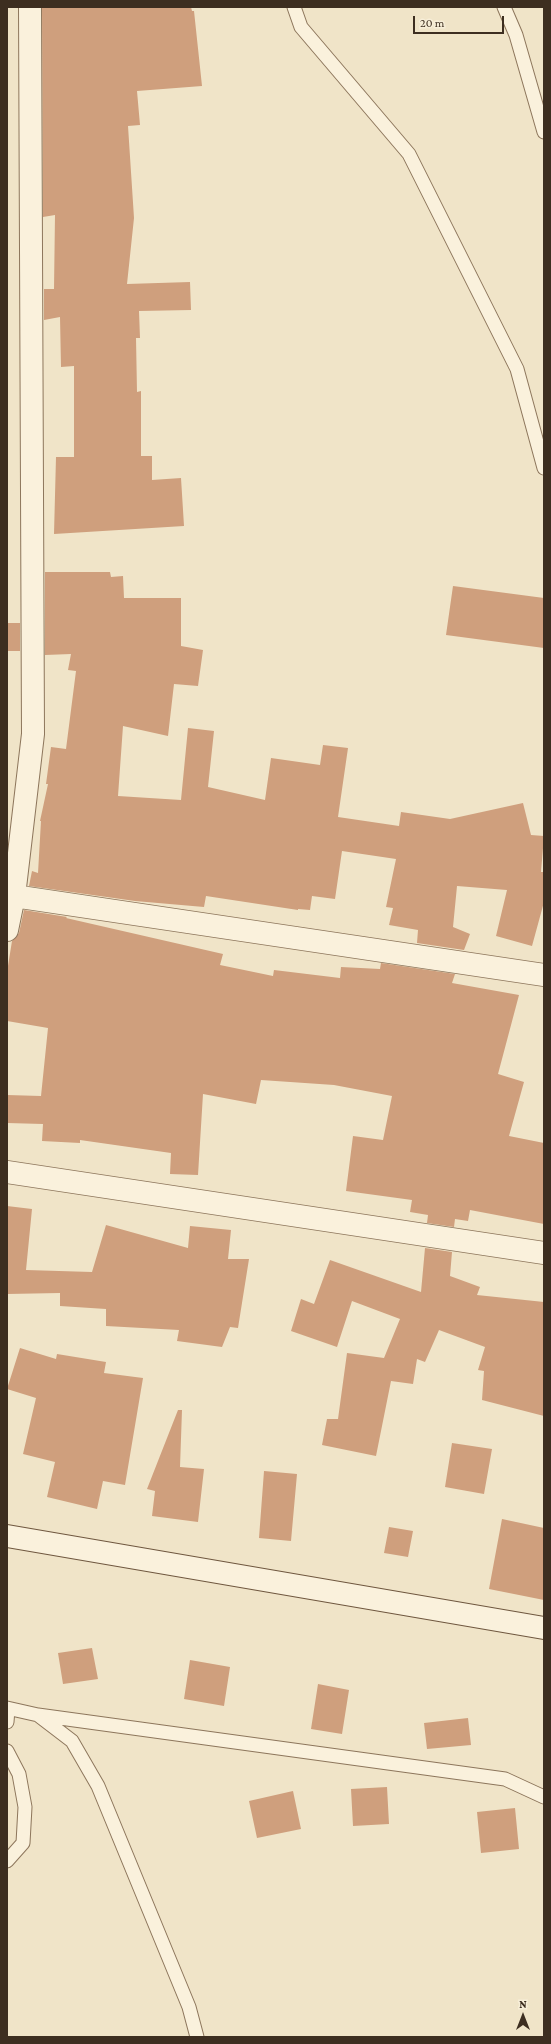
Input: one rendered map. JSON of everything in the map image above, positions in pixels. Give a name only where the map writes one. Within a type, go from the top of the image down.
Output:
[{"type":"street","points":[[7,930],[34,734],[30,7]]},
{"type":"street","points":[[11,896],[544,975]]},
{"type":"street","points":[[7,1172],[544,1253]]},
{"type":"street","points":[[7,1536],[544,1628]]},
{"type":"lane","points":[[294,7],[301,27],[409,154],[517,369],[544,468]]},
{"type":"lane","points":[[504,7],[516,35],[544,132]]},
{"type":"lane","points":[[7,1722],[8,1708],[38,1715],[505,1779],[544,1797]]},
{"type":"lane","points":[[38,1715],[72,1741],[98,1786],[189,2007],[197,2037]]},
{"type":"lane","points":[[7,1751],[19,1774],[25,1807],[23,1843],[7,1861]]},
{"type":"building","points":[[42,7],[191,7],[192,11],[194,11],[202,86],[137,91],[140,125],[128,126],[134,218],[127,284],[190,282],[191,310],[139,311],[140,338],[136,338],[137,392],[141,391],[141,456],[152,456],[152,480],[181,478],[184,526],[54,534],[56,457],[74,457],[74,366],[61,367],[60,317],[44,320],[44,289],[54,289],[55,215],[43,217]]},
{"type":"building","points":[[45,572],[110,572],[111,577],[123,576],[124,598],[181,598],[181,646],[203,650],[198,686],[174,684],[168,736],[123,726],[118,796],[181,800],[188,728],[214,731],[208,787],[265,800],[271,758],[320,765],[323,745],[348,748],[338,817],[399,826],[401,812],[450,819],[523,803],[531,835],[544,836],[541,872],[544,872],[544,902],[532,946],[496,936],[507,890],[457,886],[453,927],[470,934],[464,950],[417,943],[418,930],[389,925],[393,908],[386,907],[396,859],[342,851],[335,899],[312,896],[310,910],[298,910],[206,896],[204,907],[135,901],[29,886],[32,871],[38,873],[40,821],[48,784],[46,784],[51,747],[66,749],[76,671],[68,670],[71,654],[45,655]]},
{"type":"building","points":[[453,586],[544,598],[544,648],[446,635]]},
{"type":"building","points":[[7,623],[20,623],[20,651],[7,651]]},
{"type":"building","points":[[24,910],[67,917],[66,918],[223,954],[220,965],[273,976],[274,970],[340,978],[341,967],[380,969],[381,963],[455,974],[452,983],[519,995],[498,1074],[524,1082],[509,1136],[544,1143],[544,1224],[470,1210],[468,1221],[455,1219],[454,1227],[427,1223],[428,1215],[410,1212],[412,1200],[346,1191],[353,1136],[383,1140],[392,1096],[334,1085],[261,1080],[256,1104],[203,1094],[198,1175],[170,1174],[171,1153],[80,1140],[80,1143],[42,1141],[43,1124],[7,1123],[7,1095],[41,1096],[48,1028],[7,1021],[7,972],[12,941],[19,933]]},
{"type":"building","points":[[7,1206],[32,1209],[26,1270],[92,1272],[106,1225],[188,1248],[190,1226],[231,1230],[228,1259],[249,1259],[238,1328],[230,1327],[222,1347],[177,1341],[179,1330],[106,1326],[106,1309],[60,1306],[60,1293],[7,1294]]},
{"type":"building","points":[[425,1248],[452,1252],[450,1276],[480,1287],[477,1295],[544,1302],[544,1416],[482,1400],[484,1371],[478,1370],[485,1347],[439,1330],[425,1362],[417,1359],[413,1384],[391,1381],[376,1456],[322,1445],[327,1419],[338,1419],[347,1353],[384,1358],[400,1319],[352,1301],[337,1347],[291,1331],[301,1299],[314,1304],[330,1260],[421,1292]]},
{"type":"building","points":[[20,1348],[56,1359],[57,1354],[106,1362],[104,1373],[143,1378],[125,1485],[103,1481],[97,1509],[47,1497],[55,1462],[23,1454],[36,1398],[7,1389]]},
{"type":"building","points":[[178,1410],[182,1410],[180,1467],[204,1469],[198,1522],[152,1516],[155,1491],[147,1489]]},
{"type":"building","points":[[452,1443],[492,1449],[484,1494],[445,1487]]},
{"type":"building","points":[[264,1471],[297,1474],[291,1541],[259,1538]]},
{"type":"building","points":[[502,1519],[544,1528],[544,1600],[489,1589]]},
{"type":"building","points":[[389,1527],[413,1531],[408,1557],[384,1553]]},
{"type":"building","points":[[92,1648],[98,1679],[63,1684],[58,1653]]},
{"type":"building","points":[[190,1660],[230,1667],[224,1706],[184,1699]]},
{"type":"building","points":[[318,1684],[349,1690],[342,1734],[311,1729]]},
{"type":"building","points":[[468,1718],[471,1745],[427,1749],[424,1723]]},
{"type":"building","points":[[387,1787],[389,1824],[353,1826],[351,1789]]},
{"type":"building","points":[[293,1791],[301,1829],[257,1838],[249,1801]]},
{"type":"building","points":[[515,1808],[519,1849],[481,1853],[477,1812]]}]
